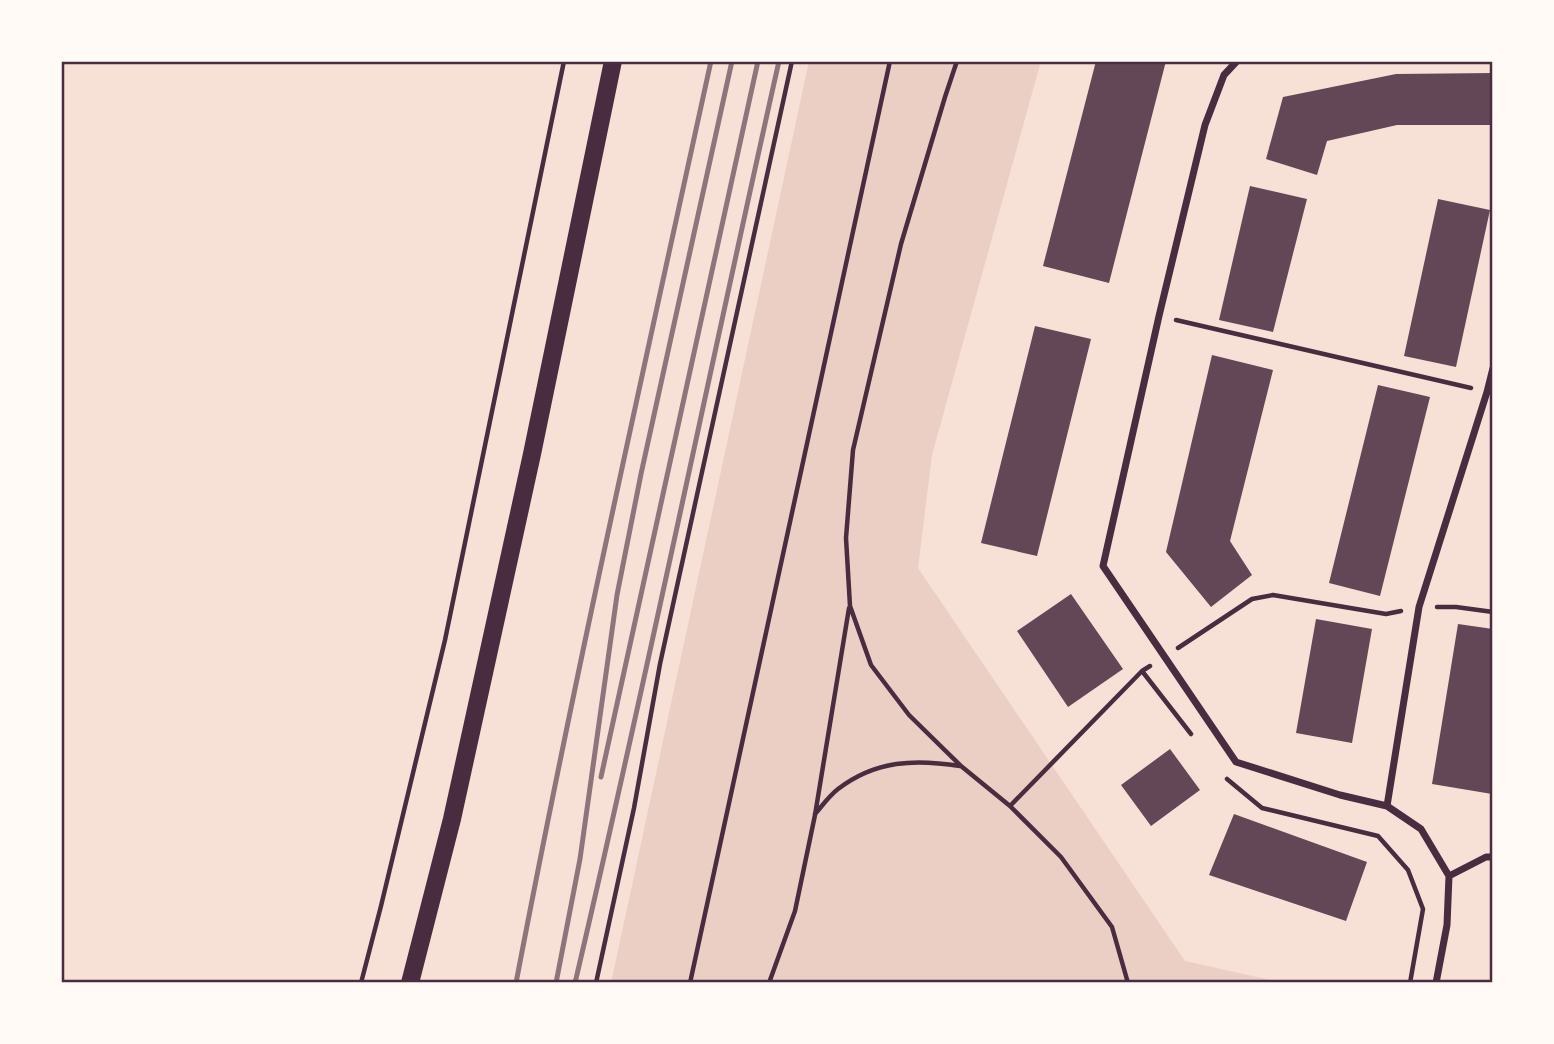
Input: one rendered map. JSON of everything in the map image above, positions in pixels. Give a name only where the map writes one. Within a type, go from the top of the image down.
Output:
[{"type":"main road","points":[[410,983],[452,818],[529,467],[612,61]]},
{"type":"street","points":[[1237,61],[1224,75],[1205,125],[1103,566],[1236,762],[1340,795],[1387,806],[1421,829],[1449,876],[1447,925],[1436,983]]},
{"type":"street","points":[[1387,806],[1419,607],[1493,368]]},
{"type":"street","points":[[1449,876],[1486,857],[1493,857]]},
{"type":"path","points":[[361,983],[445,640],[564,61]]},
{"type":"path","points":[[596,983],[634,808],[660,664],[792,61]]},
{"type":"path","points":[[690,983],[890,61]]},
{"type":"path","points":[[769,983],[795,911],[815,815],[850,606],[846,538],[853,450],[901,244],[957,61]]},
{"type":"path","points":[[1159,316],[1487,392]]},
{"type":"path","points":[[1166,656],[1252,599],[1273,595],[1386,614],[1419,607],[1455,607],[1493,612]]},
{"type":"path","points":[[850,606],[871,665],[909,715],[961,766],[1010,806],[1061,857],[1112,927],[1128,983]]},
{"type":"path","points":[[1010,806],[1142,671],[1198,741]]},
{"type":"path","points":[[815,815],[837,790],[872,769],[908,762],[961,766]]},
{"type":"path","points":[[1221,772],[1229,782],[1262,808],[1378,836],[1408,870],[1423,909],[1409,983]]},
{"type":"shaded area","points":[[809,61],[1041,61],[932,455],[918,568],[1185,961],[1285,983],[611,983]]},
{"type":"building","points":[[1096,61],[1166,61],[1109,283],[1043,266]]},
{"type":"building","points":[[1493,73],[1493,125],[1397,125],[1327,141],[1317,175],[1266,159],[1283,97],[1396,74]]},
{"type":"building","points":[[1250,186],[1307,199],[1273,332],[1219,320]]},
{"type":"building","points":[[1438,199],[1490,210],[1456,367],[1404,356]]},
{"type":"building","points":[[1035,326],[1091,339],[1037,556],[981,543]]},
{"type":"building","points":[[1212,355],[1273,370],[1230,541],[1252,575],[1211,607],[1166,552]]},
{"type":"building","points":[[1378,385],[1430,397],[1380,596],[1329,583]]},
{"type":"building","points":[[1071,594],[1123,669],[1068,707],[1017,631]]},
{"type":"building","points":[[1316,619],[1372,629],[1352,743],[1296,733]]},
{"type":"building","points":[[1458,624],[1493,629],[1492,794],[1432,784]]},
{"type":"building","points":[[1170,749],[1200,790],[1151,826],[1121,785]]},
{"type":"building","points":[[1234,814],[1367,862],[1346,921],[1209,875]]},
{"type":"railway","points":[[516,983],[586,636],[711,61]]},
{"type":"railway","points":[[556,983],[580,859],[617,595],[732,61]]},
{"type":"railway","points":[[601,777],[758,61]]},
{"type":"railway","points":[[575,983],[779,61]]}]
